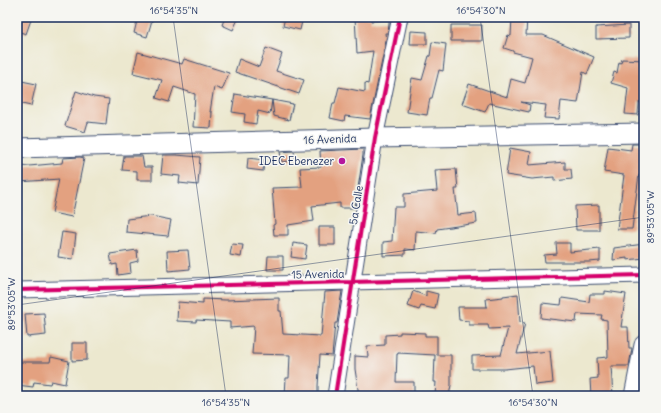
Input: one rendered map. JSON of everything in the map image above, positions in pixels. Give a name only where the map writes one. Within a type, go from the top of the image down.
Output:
[{"type":"main road","name":"16 Avenida","points":[[17,148],[376,138],[644,133]]},
{"type":"main road","points":[[634,396],[644,345]]},
{"type":"street","name":"5a Calle","points":[[335,396],[376,138],[400,17]]},
{"type":"street","name":"15 Avenida","points":[[17,290],[644,275]]},
{"type":"building","points":[[17,17],[32,17],[26,34],[17,31]]},
{"type":"building","points":[[138,17],[153,17],[147,37],[134,33]]},
{"type":"building","points":[[225,17],[239,17],[233,30],[222,25]]},
{"type":"building","points":[[285,17],[303,17],[300,30],[283,26]]},
{"type":"building","points":[[355,17],[371,17],[371,21],[389,20],[389,24],[388,33],[385,33],[386,41],[370,119],[345,116],[344,121],[330,118],[333,103],[335,103],[339,87],[365,92],[365,83],[368,84],[373,51],[357,53]]},
{"type":"building","points":[[512,17],[527,17],[526,35],[543,35],[594,57],[587,74],[583,72],[578,103],[561,101],[559,119],[544,118],[546,105],[521,102],[530,105],[529,112],[489,103],[485,112],[462,104],[469,84],[507,97],[511,79],[525,83],[532,57],[504,48],[508,35],[511,36]]},
{"type":"building","points":[[451,25],[482,25],[482,41],[451,41]]},
{"type":"building","points":[[629,25],[629,38],[596,39],[596,27]]},
{"type":"building","points":[[411,31],[427,32],[427,44],[410,44]]},
{"type":"building","points":[[432,42],[446,44],[443,71],[439,70],[432,98],[430,98],[427,115],[407,112],[412,78],[422,80],[430,56]]},
{"type":"building","points":[[266,48],[282,54],[276,71],[304,80],[299,94],[235,72],[239,59],[259,67]]},
{"type":"building","points":[[138,52],[182,64],[184,59],[229,73],[222,90],[214,87],[210,112],[212,112],[211,128],[193,127],[195,94],[174,87],[169,102],[156,98],[162,80],[133,73]]},
{"type":"building","points":[[622,59],[644,60],[644,102],[639,102],[638,115],[625,114],[628,88],[611,83],[614,72],[617,73],[619,62],[621,63]]},
{"type":"building","points":[[17,80],[36,84],[31,106],[17,103]]},
{"type":"building","points":[[76,91],[94,97],[109,99],[106,124],[88,122],[85,132],[65,126]]},
{"type":"building","points":[[235,94],[272,100],[270,114],[258,111],[256,124],[244,122],[245,114],[232,112]]},
{"type":"building","points":[[272,100],[293,104],[289,120],[274,116]]},
{"type":"building","points":[[632,144],[644,144],[644,175],[639,175],[632,229],[617,229],[624,175],[604,172],[608,147],[631,150]]},
{"type":"building","points":[[510,148],[531,152],[529,165],[565,162],[565,169],[571,169],[572,179],[554,181],[554,177],[532,179],[506,175]]},
{"type":"building","points":[[363,149],[355,208],[340,208],[340,203],[312,206],[314,221],[288,225],[288,235],[274,235],[273,225],[275,224],[272,188],[302,187],[300,168],[321,167],[320,151]]},
{"type":"building","points":[[294,151],[295,160],[282,162],[280,152]]},
{"type":"building","points":[[163,155],[200,157],[198,185],[179,183],[180,176],[161,174]]},
{"type":"building","points":[[124,156],[142,156],[144,167],[152,167],[152,180],[137,180],[137,171],[122,170]]},
{"type":"building","points":[[63,158],[84,158],[72,217],[52,213],[59,179],[19,182],[18,167],[62,163]]},
{"type":"building","points":[[248,158],[264,160],[263,171],[247,169]]},
{"type":"building","points":[[456,169],[458,189],[455,189],[458,215],[476,213],[477,223],[437,229],[436,233],[416,231],[415,250],[405,249],[405,255],[383,256],[383,242],[392,241],[394,207],[404,207],[404,194],[437,191],[435,170]]},
{"type":"building","points":[[599,205],[599,230],[576,230],[575,206]]},
{"type":"building","points":[[151,216],[171,220],[168,236],[126,232],[127,219]]},
{"type":"building","points":[[319,227],[335,227],[335,245],[319,245]]},
{"type":"building","points":[[62,232],[76,234],[73,259],[58,257]]},
{"type":"building","points":[[293,243],[307,245],[305,259],[291,257]]},
{"type":"building","points":[[556,243],[570,243],[570,252],[600,249],[600,261],[545,262],[544,255],[557,254]]},
{"type":"building","points":[[232,244],[243,245],[241,257],[230,255]]},
{"type":"building","points":[[644,244],[644,258],[613,260],[614,248]]},
{"type":"building","points":[[137,250],[138,261],[130,263],[131,273],[118,275],[117,264],[112,265],[110,254]]},
{"type":"building","points":[[188,250],[190,269],[168,271],[167,251]]},
{"type":"building","points":[[268,256],[283,256],[283,270],[267,270]]},
{"type":"building","points":[[342,291],[337,323],[335,323],[332,356],[320,355],[318,396],[285,396],[286,378],[289,378],[290,355],[252,354],[254,326],[230,328],[230,322],[196,320],[196,322],[177,321],[178,302],[203,304],[203,299],[226,300],[279,298],[279,311],[281,311],[283,334],[321,336],[325,292]]},
{"type":"building","points":[[413,291],[426,296],[426,291],[438,294],[435,309],[421,306],[419,310],[408,306]]},
{"type":"building","points":[[605,291],[626,294],[621,327],[628,327],[629,348],[632,348],[629,366],[611,366],[613,396],[591,396],[590,379],[598,378],[597,358],[608,357],[607,320],[601,319],[602,315],[577,314],[576,322],[541,318],[542,303],[561,305],[562,298],[589,302],[590,294],[605,294]]},
{"type":"building","points":[[518,294],[520,322],[525,323],[517,354],[550,351],[553,383],[535,385],[533,366],[505,369],[472,369],[472,356],[501,355],[508,328],[489,329],[488,325],[469,325],[469,321],[459,320],[458,307],[487,307],[486,299]]},
{"type":"building","points":[[44,313],[46,335],[27,337],[25,314]]},
{"type":"building","points":[[400,332],[425,333],[425,336],[437,336],[437,355],[451,355],[451,385],[449,396],[435,396],[435,355],[398,353],[396,382],[414,382],[414,396],[359,396],[355,369],[355,356],[368,357],[367,346],[385,345],[385,335],[400,334]]},
{"type":"building","points":[[72,343],[87,343],[87,360],[72,361]]},
{"type":"building","points":[[51,357],[69,361],[65,384],[51,381],[50,384],[34,382],[33,387],[17,385],[18,362],[50,362]]},
{"type":"cycle path","points":[[335,396],[375,138],[400,17]]},
{"type":"cycle path","points":[[17,290],[644,275]]},
{"type":"place","name":"IDEC Ebenezer","points":[[342,161]]}]
